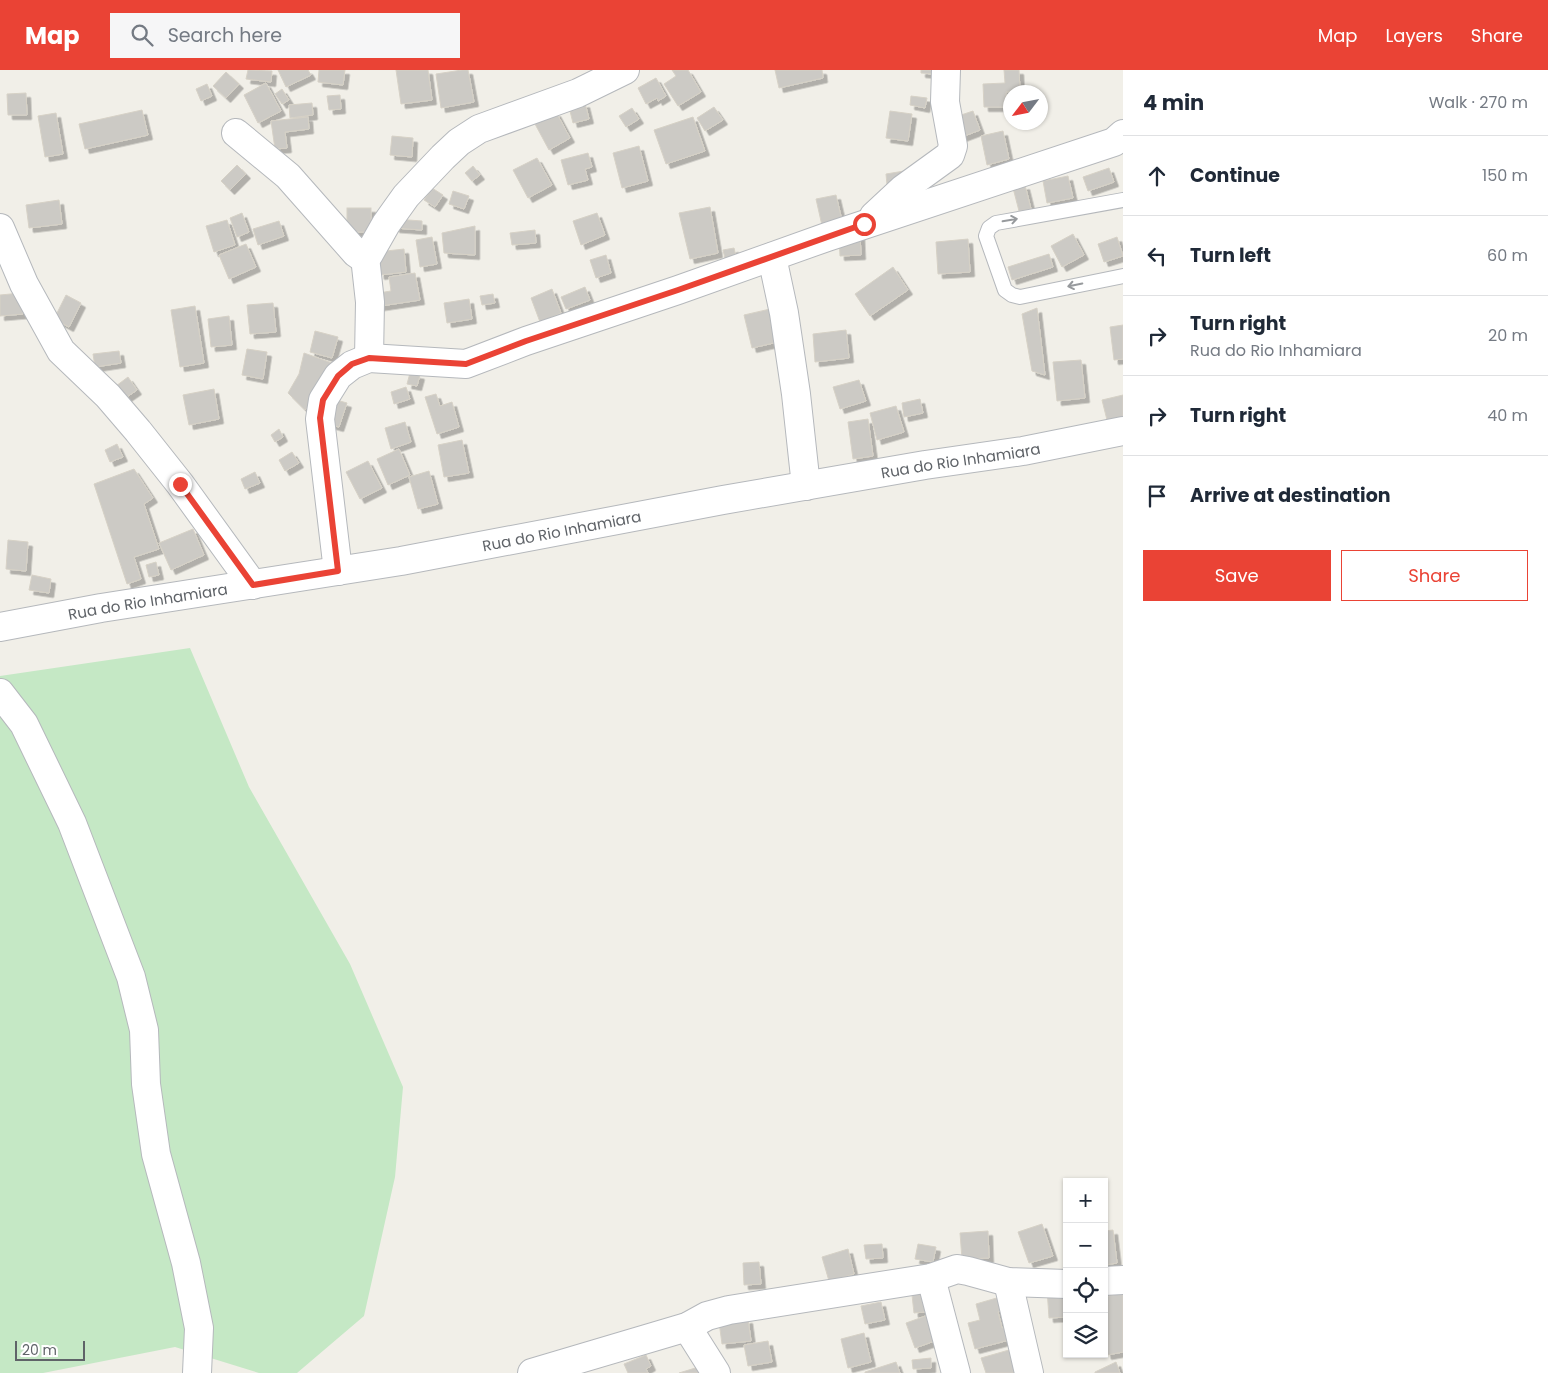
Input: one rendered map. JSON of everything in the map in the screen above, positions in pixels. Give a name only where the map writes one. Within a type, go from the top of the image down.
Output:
[{"type":"street","points":[[369,358],[370,302],[365,257],[406,196],[459,142],[479,129],[578,93],[625,70]]},
{"type":"street","points":[[864,224],[903,189],[950,154],[952,146],[945,102],[946,70]]},
{"type":"street","points":[[236,133],[288,176],[356,253],[365,257]]},
{"type":"street","points":[[338,571],[320,418],[323,400],[338,376],[352,364],[369,358],[466,364],[526,341],[678,290],[864,224],[1114,142],[1123,134]]},
{"type":"street","points":[[0,228],[24,284],[61,351],[108,396],[138,430],[180,484],[253,585]]},
{"type":"street","points":[[772,257],[784,313],[796,394],[806,486]]},
{"type":"street","name":"Rua do Rio Inhamiara","points":[[0,627],[101,608],[410,559],[925,465],[1023,451],[1123,431]]},
{"type":"street","points":[[0,693],[24,724],[72,822],[131,977],[144,1030],[146,1084],[156,1154],[186,1263],[199,1328],[197,1373]]},
{"type":"street","points":[[532,1373],[687,1326],[707,1316],[729,1310],[930,1278],[957,1269],[1008,1282],[1063,1284]]},
{"type":"street","points":[[930,1278],[956,1373]]},
{"type":"street","points":[[1108,1282],[1123,1280]]},
{"type":"street","points":[[1008,1282],[1029,1373]]},
{"type":"street","points":[[687,1326],[716,1373]]},
{"type":"lane","points":[[1123,200],[996,223],[989,228],[986,236],[1005,290],[1012,295],[1020,297],[1123,276]]},
{"type":"green space","points":[[190,648],[249,787],[350,964],[403,1087],[395,1177],[364,1316],[297,1373],[259,1373],[175,1347],[43,1373],[0,1373],[0,676]]},
{"type":"building","points":[[248,70],[272,71],[271,82],[246,79]]},
{"type":"building","points":[[278,70],[308,70],[311,75],[286,87]]},
{"type":"building","points":[[319,70],[345,70],[343,85],[318,82]]},
{"type":"building","points":[[396,70],[428,70],[432,100],[401,104]]},
{"type":"building","points":[[468,70],[474,102],[441,108],[436,74]]},
{"type":"building","points":[[672,70],[688,70],[701,92],[678,106],[664,84],[676,76]]},
{"type":"building","points":[[775,70],[822,70],[823,78],[779,88]]},
{"type":"building","points":[[921,70],[935,70],[935,74],[921,73]]},
{"type":"building","points":[[1004,70],[1019,70],[1020,85],[1003,85],[1003,107],[984,107],[983,84],[1005,83]]},
{"type":"building","points":[[226,72],[239,84],[226,98],[213,86]]},
{"type":"building","points":[[656,78],[666,96],[658,101],[657,98],[646,104],[638,88]]},
{"type":"building","points":[[266,83],[281,111],[258,123],[244,95]]},
{"type":"building","points":[[207,84],[212,96],[201,101],[196,89]]},
{"type":"building","points":[[282,89],[289,100],[282,104],[275,94]]},
{"type":"building","points":[[26,93],[27,115],[8,115],[7,94]]},
{"type":"building","points":[[340,95],[341,109],[329,110],[327,96]]},
{"type":"building","points":[[911,96],[927,98],[925,108],[910,105]]},
{"type":"building","points":[[312,103],[313,115],[290,118],[289,105]]},
{"type":"building","points":[[585,103],[589,119],[573,123],[569,107]]},
{"type":"building","points":[[714,107],[723,120],[705,131],[697,118]]},
{"type":"building","points":[[632,108],[639,119],[626,127],[619,116]]},
{"type":"building","points":[[142,110],[148,135],[85,149],[79,124]]},
{"type":"building","points":[[890,111],[912,114],[908,141],[886,138]]},
{"type":"building","points":[[973,111],[980,130],[959,138],[952,118]]},
{"type":"building","points":[[556,112],[570,138],[549,150],[535,124]]},
{"type":"building","points":[[56,113],[63,154],[45,157],[38,116]]},
{"type":"building","points":[[308,117],[309,129],[285,132],[287,148],[275,149],[271,121]]},
{"type":"building","points":[[693,117],[705,151],[666,164],[654,130]]},
{"type":"building","points":[[1003,131],[1009,159],[987,165],[981,136]]},
{"type":"building","points":[[392,136],[413,138],[412,157],[390,155]]},
{"type":"building","points":[[639,146],[648,181],[622,188],[613,153]]},
{"type":"building","points":[[588,153],[592,167],[585,169],[588,180],[568,185],[561,160]]},
{"type":"building","points":[[537,158],[552,185],[528,198],[513,170]]},
{"type":"building","points":[[237,165],[246,174],[230,190],[221,181]]},
{"type":"building","points":[[473,166],[480,175],[472,181],[465,173]]},
{"type":"building","points":[[1109,168],[1114,182],[1088,191],[1083,177]]},
{"type":"building","points":[[904,171],[887,185],[886,174]]},
{"type":"building","points":[[1068,176],[1073,198],[1047,203],[1043,181]]},
{"type":"building","points":[[1025,185],[1031,209],[1019,211],[1013,188]]},
{"type":"building","points":[[432,188],[443,195],[435,207],[424,200]]},
{"type":"building","points":[[453,191],[469,196],[464,209],[449,204]]},
{"type":"building","points":[[836,195],[843,225],[823,230],[816,199]]},
{"type":"building","points":[[59,200],[62,224],[29,228],[26,205]]},
{"type":"building","points":[[710,207],[718,253],[690,259],[679,213]]},
{"type":"building","points":[[347,208],[371,208],[371,232],[347,232]]},
{"type":"building","points":[[242,213],[249,232],[237,237],[230,218]]},
{"type":"building","points":[[597,213],[605,235],[581,245],[573,221]]},
{"type":"building","points":[[395,219],[422,221],[422,230],[395,228]]},
{"type":"building","points":[[227,220],[235,245],[214,252],[206,226]]},
{"type":"building","points":[[279,221],[284,236],[258,245],[253,229]]},
{"type":"building","points":[[475,226],[475,255],[444,253],[442,233]]},
{"type":"building","points":[[535,230],[536,243],[512,245],[510,233]]},
{"type":"building","points":[[860,234],[861,255],[840,256],[839,235]]},
{"type":"building","points":[[1073,234],[1084,255],[1062,267],[1051,246]]},
{"type":"building","points":[[432,237],[437,264],[420,267],[416,240]]},
{"type":"building","points":[[1117,237],[1123,256],[1104,262],[1098,244]]},
{"type":"building","points":[[968,239],[970,272],[938,274],[936,242]]},
{"type":"building","points":[[246,244],[256,267],[229,279],[219,255]]},
{"type":"building","points":[[734,248],[738,265],[727,267],[723,250]]},
{"type":"building","points":[[404,249],[406,272],[380,275],[377,252]]},
{"type":"building","points":[[1049,254],[1053,267],[1012,280],[1008,267]]},
{"type":"building","points":[[606,255],[611,273],[596,278],[590,260]]},
{"type":"building","points":[[893,267],[908,290],[870,316],[855,294]]},
{"type":"building","points":[[415,273],[420,300],[374,307],[372,294],[391,291],[389,277]]},
{"type":"building","points":[[585,287],[590,300],[566,309],[561,297]]},
{"type":"building","points":[[552,289],[561,313],[540,322],[531,298]]},
{"type":"building","points":[[21,293],[23,314],[0,316],[0,295]]},
{"type":"building","points":[[493,294],[495,303],[482,305],[480,296]]},
{"type":"building","points":[[66,295],[81,303],[69,327],[54,319]]},
{"type":"building","points":[[469,299],[472,319],[447,323],[444,303]]},
{"type":"building","points":[[273,303],[276,332],[250,334],[247,305]]},
{"type":"building","points":[[195,306],[204,363],[180,367],[171,310]]},
{"type":"building","points":[[1037,308],[1045,375],[1032,371],[1022,314]]},
{"type":"building","points":[[770,309],[778,342],[752,348],[744,315]]},
{"type":"building","points":[[229,316],[232,345],[211,347],[208,319]]},
{"type":"building","points":[[1123,325],[1123,359],[1114,360],[1110,327]]},
{"type":"building","points":[[846,330],[849,358],[815,362],[813,334]]},
{"type":"building","points":[[315,331],[338,337],[332,358],[310,352]]},
{"type":"building","points":[[247,349],[267,352],[263,379],[242,375]]},
{"type":"building","points":[[119,351],[121,363],[95,367],[93,354]]},
{"type":"building","points":[[304,353],[332,363],[325,388],[305,410],[288,393],[299,374]]},
{"type":"building","points":[[1081,360],[1085,398],[1057,401],[1053,362]]},
{"type":"building","points":[[410,373],[420,375],[417,386],[407,384]]},
{"type":"building","points":[[128,377],[137,390],[121,401],[112,389]]},
{"type":"building","points":[[859,380],[866,401],[840,409],[833,387]]},
{"type":"building","points":[[406,387],[410,399],[394,404],[391,392]]},
{"type":"building","points":[[214,389],[219,419],[189,425],[183,395]]},
{"type":"building","points":[[436,394],[440,406],[452,402],[459,427],[437,434],[425,397]]},
{"type":"building","points":[[1123,395],[1123,417],[1107,420],[1102,400]]},
{"type":"building","points":[[333,399],[347,403],[339,427],[325,423]]},
{"type":"building","points":[[920,399],[923,413],[904,417],[902,403]]},
{"type":"building","points":[[896,406],[904,432],[877,440],[870,413]]},
{"type":"building","points":[[868,419],[873,456],[853,459],[848,422]]},
{"type":"building","points":[[405,422],[411,442],[391,449],[385,428]]},
{"type":"building","points":[[279,429],[283,437],[275,442],[271,435]]},
{"type":"building","points":[[462,440],[469,473],[444,477],[438,445]]},
{"type":"building","points":[[117,444],[123,457],[110,462],[105,450]]},
{"type":"building","points":[[399,449],[410,475],[388,485],[377,459]]},
{"type":"building","points":[[292,452],[299,463],[285,471],[279,460]]},
{"type":"building","points":[[368,461],[382,488],[360,499],[346,472]]},
{"type":"building","points":[[134,469],[153,498],[144,504],[159,549],[134,557],[141,579],[127,584],[94,484]]},
{"type":"building","points":[[429,471],[438,504],[418,509],[409,477]]},
{"type":"building","points":[[255,472],[260,483],[245,489],[241,479]]},
{"type":"building","points":[[193,529],[204,555],[171,570],[159,543]]},
{"type":"building","points":[[8,540],[28,542],[26,571],[6,569]]},
{"type":"building","points":[[156,562],[159,575],[149,577],[146,565]]},
{"type":"building","points":[[32,575],[51,579],[49,593],[29,590]]},
{"type":"building","points":[[1042,1224],[1053,1256],[1029,1263],[1018,1232]]},
{"type":"building","points":[[1113,1230],[1117,1263],[1108,1264],[1108,1231]]},
{"type":"building","points":[[988,1231],[989,1258],[962,1259],[960,1233]]},
{"type":"building","points":[[882,1244],[883,1258],[866,1259],[864,1245]]},
{"type":"building","points":[[918,1244],[936,1247],[933,1262],[915,1259]]},
{"type":"building","points":[[848,1249],[854,1274],[829,1281],[822,1257]]},
{"type":"building","points":[[759,1262],[761,1284],[744,1285],[743,1263]]},
{"type":"building","points":[[931,1283],[934,1311],[914,1313],[911,1286]]},
{"type":"building","points":[[1063,1287],[1063,1317],[1049,1318],[1047,1289]]},
{"type":"building","points":[[1123,1293],[1123,1352],[1108,1355],[1108,1313],[1108,1296]]},
{"type":"building","points":[[1000,1297],[1003,1310],[998,1312],[1002,1328],[1009,1326],[1013,1339],[975,1349],[968,1323],[980,1320],[976,1304]]},
{"type":"building","points":[[881,1302],[885,1320],[865,1324],[861,1306]]},
{"type":"building","points":[[934,1313],[943,1338],[915,1348],[906,1323]]},
{"type":"building","points":[[748,1319],[751,1341],[722,1344],[719,1322]]},
{"type":"building","points":[[864,1333],[871,1362],[848,1368],[841,1339]]},
{"type":"building","points":[[768,1341],[772,1362],[748,1366],[744,1345]]},
{"type":"building","points":[[1009,1350],[1016,1373],[986,1373],[981,1358]]},
{"type":"building","points":[[646,1355],[651,1366],[646,1369],[648,1373],[628,1373],[624,1364]]},
{"type":"building","points":[[931,1358],[931,1368],[913,1369],[912,1360]]},
{"type":"building","points":[[896,1362],[900,1373],[865,1373],[865,1372]]},
{"type":"building","points":[[1116,1362],[1120,1373],[1095,1373],[1095,1372]]},
{"type":"building","points":[[705,1365],[708,1373],[679,1373]]},
{"type":"route","points":[[180,484],[253,585],[338,571],[320,418],[323,400],[338,376],[352,364],[369,358],[466,364],[526,341],[678,290],[864,224]]}]
